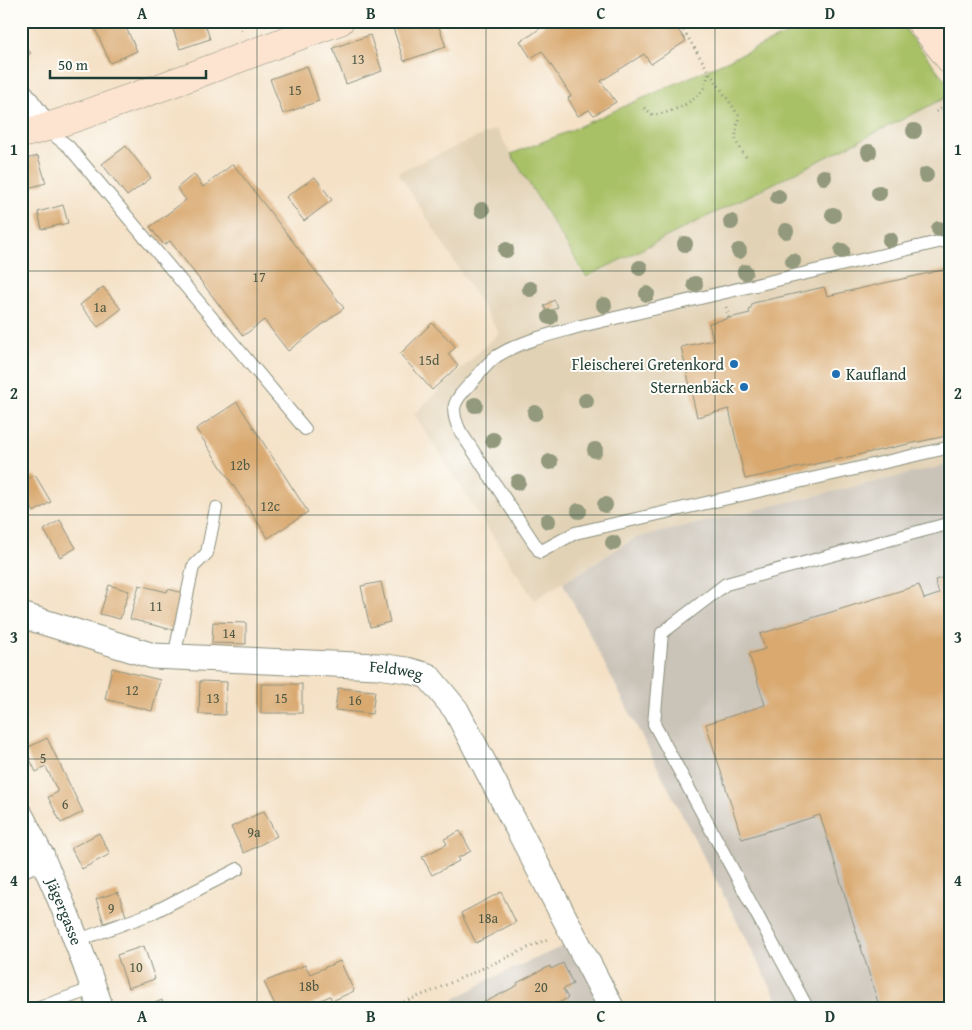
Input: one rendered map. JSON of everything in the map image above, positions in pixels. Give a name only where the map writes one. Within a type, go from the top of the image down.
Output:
[{"type":"street","points":[[21,95],[33,131],[169,85],[340,21]]},
{"type":"street","points":[[920,21],[951,61]]},
{"type":"street","name":"Feldweg","points":[[21,615],[153,656],[378,666],[408,670],[428,676],[456,710],[612,1009]]},
{"type":"street","name":"Jägergasse","points":[[21,816],[32,860],[56,885],[98,999]]},
{"type":"lane","points":[[33,131],[69,147],[305,430]]},
{"type":"lane","points":[[951,239],[590,324],[530,340],[496,357],[457,398],[454,409],[454,418],[460,431],[540,552],[575,533],[951,447]]},
{"type":"lane","points":[[174,657],[193,567],[208,553],[216,508]]},
{"type":"lane","points":[[808,1009],[654,724],[662,633],[726,584],[951,524]]},
{"type":"lane","points":[[76,941],[150,914],[238,869]]},
{"type":"lane","points":[[36,1009],[98,999]]},
{"type":"path","points":[[678,21],[738,116],[735,136],[736,144],[747,158]]},
{"type":"path","points":[[644,108],[653,116],[668,114],[686,104],[703,90],[709,72]]},
{"type":"path","points":[[936,112],[951,101]]},
{"type":"path","points":[[385,1009],[430,992],[571,929]]},
{"type":"shaded area","points":[[949,81],[951,83],[951,464],[635,538],[534,600],[414,414],[499,333],[398,172],[496,129],[585,279]]},
{"type":"shaded area","points":[[951,464],[951,1009],[782,1009],[563,583],[635,538]]},
{"type":"shaded area","points":[[577,940],[612,1009],[437,1009],[490,979]]},
{"type":"green space","points":[[816,21],[899,21],[949,85],[945,98],[586,277],[511,154],[560,135]]},
{"type":"building","points":[[92,21],[123,21],[137,51],[110,63]]},
{"type":"building","points":[[170,21],[204,21],[210,39],[180,49]]},
{"type":"building","points":[[403,21],[437,21],[446,47],[404,61],[392,25]]},
{"type":"building","points":[[550,21],[672,21],[686,41],[651,64],[644,54],[601,81],[616,102],[594,115],[589,110],[578,116],[568,98],[571,96],[542,51],[531,58],[520,41]]},
{"type":"building","points":[[370,35],[382,71],[346,84],[333,48]]},
{"type":"building","points":[[21,42],[31,53],[21,59]]},
{"type":"building","points":[[307,66],[319,101],[283,114],[270,79]]},
{"type":"building","points":[[126,146],[151,178],[127,196],[102,164]]},
{"type":"building","points":[[38,156],[46,183],[21,190],[21,160]]},
{"type":"building","points":[[233,164],[344,308],[288,351],[264,320],[243,336],[170,241],[164,245],[150,227],[186,200],[177,188],[194,174],[203,187]]},
{"type":"building","points":[[315,177],[332,200],[304,221],[286,197]]},
{"type":"building","points":[[63,205],[68,223],[42,229],[38,212]]},
{"type":"building","name":"Kaufland","points":[[951,268],[951,435],[745,479],[729,409],[697,417],[681,347],[713,340],[709,323],[750,313],[749,311],[753,303],[824,287],[827,296]]},
{"type":"building","points":[[103,287],[121,309],[98,327],[80,305]]},
{"type":"building","points":[[554,300],[558,307],[548,313],[544,306]]},
{"type":"building","points":[[432,323],[456,347],[448,354],[458,366],[432,390],[400,354]]},
{"type":"building","points":[[237,402],[308,512],[268,538],[196,429]]},
{"type":"building","points":[[35,475],[51,502],[34,512],[21,491],[21,483]]},
{"type":"building","points":[[60,520],[76,548],[60,557],[44,530]]},
{"type":"building","points":[[951,575],[951,1009],[880,1009],[820,815],[742,839],[706,724],[765,705],[749,654],[765,649],[760,634],[919,585],[924,599],[939,594],[935,580]]},
{"type":"building","points":[[381,582],[390,622],[370,627],[361,586]]},
{"type":"building","points":[[109,585],[129,591],[120,619],[100,614]]},
{"type":"building","points":[[139,585],[167,592],[168,589],[183,593],[173,630],[130,619]]},
{"type":"building","points":[[213,622],[246,623],[246,644],[212,643]]},
{"type":"building","points":[[112,668],[160,680],[152,711],[105,699]]},
{"type":"building","points":[[200,681],[227,682],[225,715],[199,714]]},
{"type":"building","points":[[261,684],[302,684],[302,713],[261,713]]},
{"type":"building","points":[[338,688],[375,691],[372,714],[335,710]]},
{"type":"building","points":[[47,738],[83,812],[61,823],[48,797],[58,792],[46,767],[36,772],[25,749]]},
{"type":"building","points":[[264,811],[277,836],[244,853],[231,827]]},
{"type":"building","points":[[460,831],[471,851],[458,858],[459,861],[432,875],[422,857],[447,844],[444,839]]},
{"type":"building","points":[[99,833],[110,854],[82,869],[71,848]]},
{"type":"building","points":[[118,892],[126,916],[104,923],[96,899]]},
{"type":"building","points":[[501,892],[516,922],[476,943],[461,913]]},
{"type":"building","points":[[144,946],[155,979],[128,988],[117,955]]},
{"type":"building","points":[[340,961],[354,991],[332,1001],[330,996],[301,1009],[277,1009],[264,982],[305,965],[310,974]]},
{"type":"building","points":[[563,963],[573,984],[563,989],[568,998],[547,1009],[472,1009],[550,966],[551,969]]},
{"type":"building","points":[[162,1000],[165,1009],[141,1009]]},
{"type":"place","name":"Fleischerei Gretenkord","points":[[734,364]]},
{"type":"place","name":"Kaufland","points":[[836,374]]},
{"type":"place","name":"Sternenbäck","points":[[744,387]]}]
